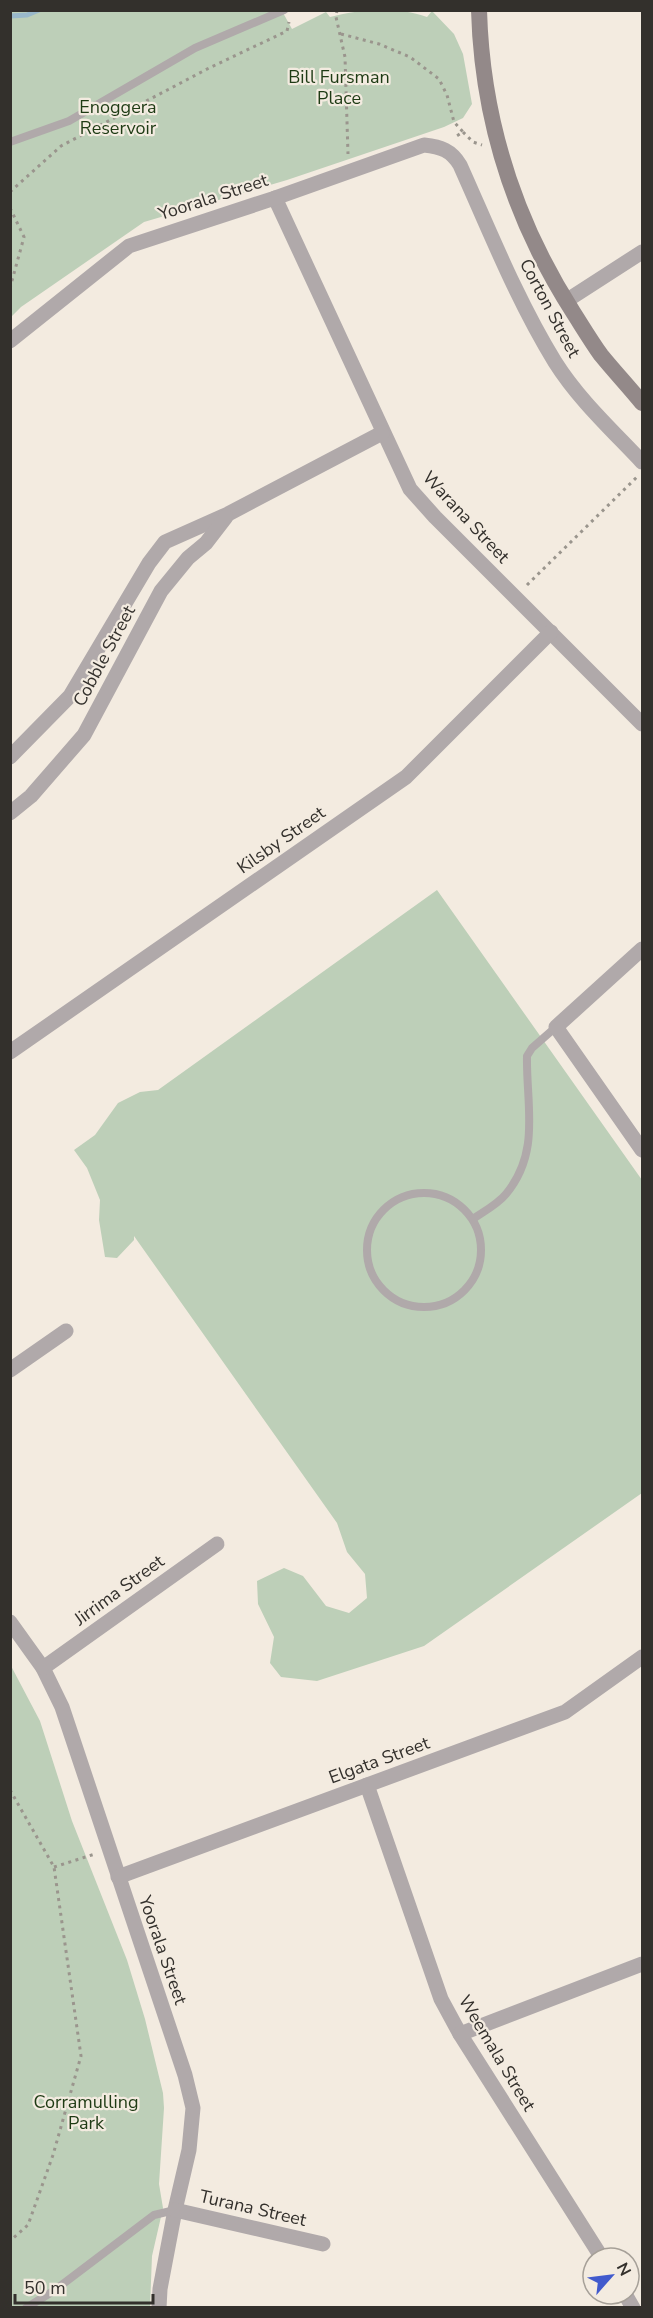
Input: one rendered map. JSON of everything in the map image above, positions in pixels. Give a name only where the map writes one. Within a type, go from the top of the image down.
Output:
[{"type":"main road","points":[[479,10],[488,96],[503,164],[535,244],[566,301],[600,353],[642,403]]},
{"type":"street","name":"Yoorala Street","points":[[10,341],[129,246],[275,198],[424,145],[452,147]]},
{"type":"street","name":"Corton Street","points":[[452,147],[521,302],[556,364],[589,407],[642,462]]},
{"type":"street","name":"Warana Street","points":[[275,198],[382,433],[410,489],[435,518],[642,724]]},
{"type":"street","points":[[566,301],[642,252]]},
{"type":"street","name":"Cobble Street","points":[[10,757],[70,696],[149,563],[165,542],[228,514],[382,433]]},
{"type":"street","name":"Cobble Street","points":[[10,813],[31,796],[84,735],[161,591],[188,558],[206,543],[228,514]]},
{"type":"street","name":"Kilsby Street","points":[[10,1052],[406,777],[552,632]]},
{"type":"street","points":[[642,949],[555,1027],[642,1150]]},
{"type":"street","points":[[10,1370],[66,1331]]},
{"type":"street","name":"Jirrima Street","points":[[43,1668],[217,1544]]},
{"type":"street","name":"Yoorala Street","points":[[10,1622],[43,1668],[62,1707],[185,2075],[193,2108],[189,2150],[175,2210],[160,2289],[159,2307]]},
{"type":"street","name":"Elgata Street","points":[[118,1876],[566,1712],[642,1658]]},
{"type":"street","name":"Weemala Street","points":[[367,1785],[441,1999],[460,2034],[594,2246]]},
{"type":"street","points":[[460,2034],[642,1964]]},
{"type":"street","name":"Turana Street","points":[[175,2210],[322,2244]]},
{"type":"lane","points":[[10,142],[69,121],[195,48],[284,10]]},
{"type":"lane","points":[[473,1219],[505,1196],[517,1177],[525,1155],[530,1127],[527,1056],[532,1048],[555,1027]]},
{"type":"lane","points":[[426,1193],[444,1196],[460,1205],[473,1219],[480,1237],[482,1257],[476,1275],[465,1292],[449,1303],[430,1308],[411,1307],[393,1299],[378,1285],[370,1269],[367,1251],[369,1232],[378,1216],[391,1203],[408,1195],[426,1193]]},
{"type":"lane","points":[[26,2307],[55,2290],[154,2215],[175,2210]]},
{"type":"path","points":[[337,10],[336,17],[345,57],[350,171]]},
{"type":"path","points":[[10,192],[61,146],[209,68],[287,31],[289,21]]},
{"type":"path","points":[[341,34],[379,44],[410,57],[439,79],[447,95],[454,122],[463,132],[452,147]]},
{"type":"path","points":[[10,207],[24,237],[10,288]]},
{"type":"path","points":[[515,597],[642,472]]},
{"type":"path","points":[[10,1790],[54,1867],[81,2055],[53,2155],[28,2225],[10,2241]]},
{"type":"path","points":[[54,1867],[109,1849]]},
{"type":"green space","name":"Enoggera Reservoir","points":[[391,10],[427,17],[432,11],[454,34],[463,54],[472,104],[463,118],[444,127],[287,180],[144,222],[21,307],[11,317],[10,11],[282,11],[292,29],[326,12],[330,17],[354,12]]},
{"type":"green space","points":[[437,890],[642,1180],[642,1493],[424,1646],[317,1681],[281,1677],[270,1663],[274,1637],[258,1604],[257,1581],[284,1568],[303,1576],[326,1606],[349,1613],[367,1598],[365,1574],[347,1552],[337,1523],[134,1236],[134,1240],[117,1258],[105,1257],[99,1220],[100,1200],[87,1168],[74,1150],[95,1135],[118,1103],[140,1092],[158,1090]]},
{"type":"green space","name":"Corramulling Park","points":[[10,1664],[40,1721],[72,1821],[127,1960],[145,2019],[163,2093],[159,2184],[163,2208],[152,2256],[150,2307],[11,2307]]},
{"type":"waterway","points":[[10,16],[27,15],[39,10]]},
{"type":"park label","name":"Bill Fursman Place","points":[[339,88]]}]
